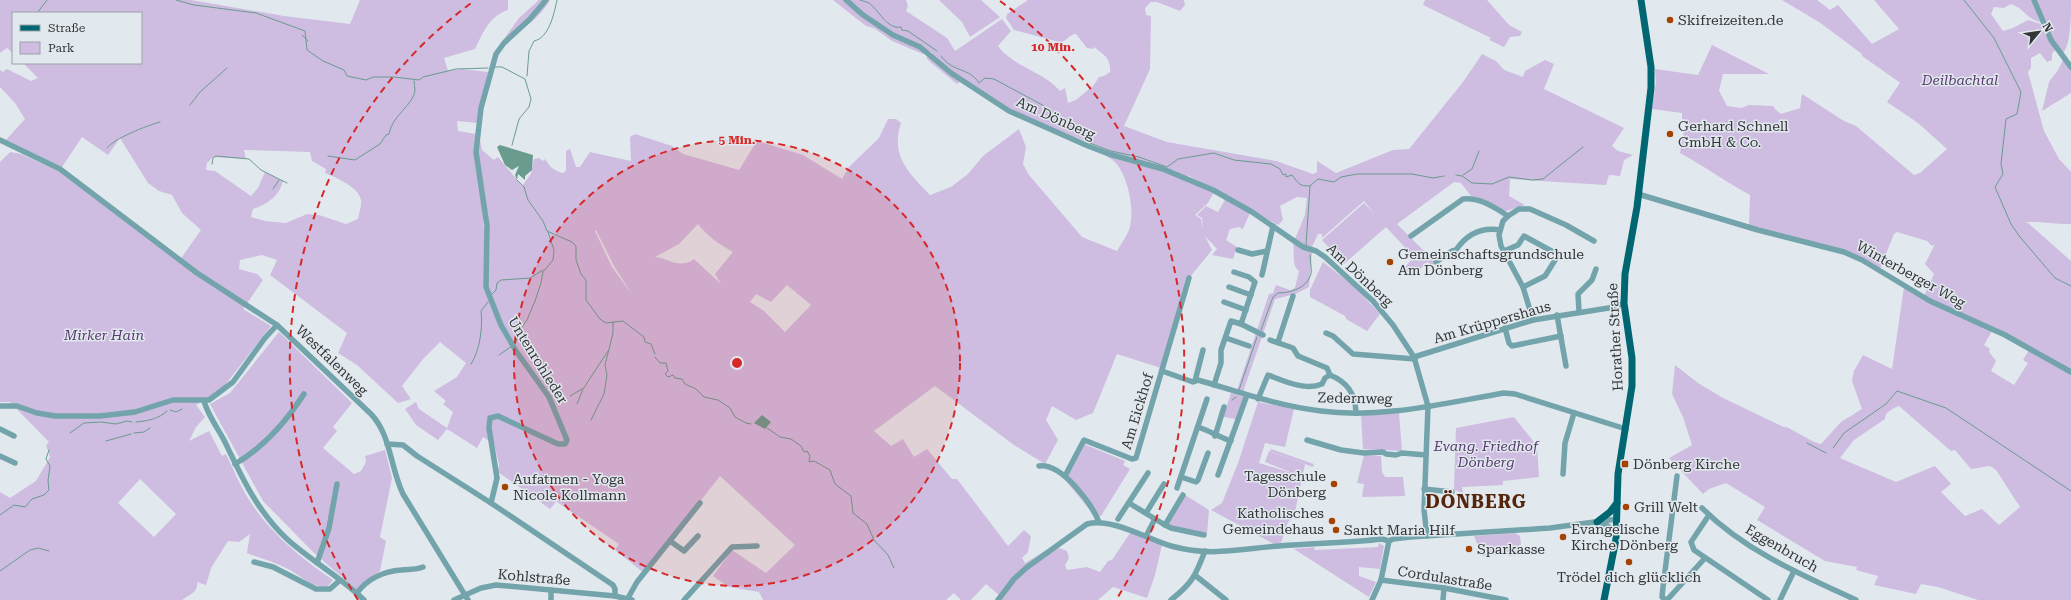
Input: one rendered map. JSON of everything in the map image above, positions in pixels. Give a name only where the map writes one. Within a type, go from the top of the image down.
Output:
[{"type":"main road","name":"Horather Straße","points":[[1604,600],[1616,539],[1618,474],[1633,378],[1632,358],[1624,304],[1625,274],[1638,194],[1651,88],[1651,67],[1641,0]]},
{"type":"main road","points":[[1597,522],[1610,512],[1617,503]]},
{"type":"street","name":"Untenrohleder","points":[[491,503],[497,478],[489,428],[490,418],[498,416],[558,444],[565,444],[567,440],[549,397],[516,351],[501,325],[486,287],[486,226],[476,152],[481,108],[496,54],[504,43],[530,19],[546,0]]},
{"type":"street","name":"Am Dönberg","points":[[846,0],[863,15],[893,35],[920,47],[951,73],[1009,111],[1031,122],[1055,130],[1109,154],[1142,162],[1185,176],[1226,196],[1303,247],[1316,251],[1369,297],[1393,325],[1414,358],[1428,406],[1424,489],[1424,510],[1427,536]]},
{"type":"street","points":[[2034,0],[2051,40],[2071,67]]},
{"type":"street","name":"Westfalenweg","points":[[0,140],[60,169],[197,273],[277,325],[374,417],[383,430],[395,475],[403,494],[466,598]]},
{"type":"street","name":"Winterberger Weg","points":[[1638,194],[1758,230],[1844,252],[1862,260],[1930,301],[2005,335],[2071,372]]},
{"type":"street","points":[[1411,236],[1463,199],[1472,198],[1479,200],[1508,216]]},
{"type":"street","points":[[1533,320],[1523,287],[1499,240],[1503,222],[1508,216],[1519,209],[1530,209],[1566,225],[1594,241]]},
{"type":"street","points":[[1262,275],[1273,226]]},
{"type":"street","points":[[1436,262],[1452,251],[1456,250],[1460,244],[1478,231],[1488,228],[1500,230]]},
{"type":"street","points":[[1504,251],[1518,245],[1524,236],[1556,255],[1545,276],[1523,287]]},
{"type":"street","points":[[1238,250],[1252,254],[1267,251]]},
{"type":"street","points":[[1579,311],[1578,294],[1592,280],[1596,269]]},
{"type":"street","points":[[1234,272],[1249,277],[1255,282],[1241,324]]},
{"type":"street","name":"Am Eickhof","points":[[1065,476],[1084,440],[1132,459],[1136,458],[1189,278]]},
{"type":"street","points":[[1229,287],[1251,295]]},
{"type":"street","points":[[1278,342],[1293,296]]},
{"type":"street","points":[[1224,302],[1246,310]]},
{"type":"street","name":"Am Krüppershaus","points":[[1414,358],[1533,320],[1579,311],[1615,307],[1624,304]]},
{"type":"street","points":[[1557,315],[1566,366]]},
{"type":"street","points":[[1214,385],[1222,363],[1221,350],[1231,322],[1241,324],[1263,335]]},
{"type":"street","points":[[0,406],[16,406],[55,416],[100,416],[135,412],[173,400],[182,399],[204,402],[233,382],[265,338],[277,325]]},
{"type":"street","points":[[1505,328],[1509,343],[1512,346],[1561,336]]},
{"type":"street","points":[[1326,333],[1333,336],[1353,354],[1414,358]]},
{"type":"street","points":[[1226,338],[1249,346]]},
{"type":"street","points":[[1270,340],[1293,348],[1298,356],[1327,368],[1330,375],[1342,381],[1351,391],[1356,412]]},
{"type":"street","points":[[1195,381],[1204,350]]},
{"type":"street","name":"Zedernweg","points":[[1162,371],[1192,382],[1198,380],[1258,399],[1321,411],[1376,412],[1428,406],[1504,393],[1514,394],[1626,429]]},
{"type":"street","points":[[1258,399],[1268,375],[1297,384],[1314,387],[1322,384],[1324,378],[1330,375]]},
{"type":"street","points":[[236,464],[252,454],[270,438],[292,412],[304,394]]},
{"type":"street","points":[[1218,475],[1247,395]]},
{"type":"street","points":[[1177,488],[1207,399]]},
{"type":"street","points":[[204,402],[207,412],[221,434],[255,501],[272,524],[317,563],[364,600]]},
{"type":"street","points":[[1215,436],[1224,408]]},
{"type":"street","points":[[1563,474],[1565,443],[1574,413]]},
{"type":"street","points":[[1198,427],[1210,431],[1215,436],[1231,441]]},
{"type":"street","points":[[0,429],[14,436]]},
{"type":"street","points":[[1307,440],[1345,451],[1383,452],[1386,454],[1396,455],[1402,453],[1426,455]]},
{"type":"street","points":[[387,444],[403,445],[417,456],[491,503],[613,585],[616,596],[630,599],[637,582],[700,503]]},
{"type":"street","points":[[1181,477],[1196,482],[1208,453]]},
{"type":"street","points":[[0,456],[15,463]]},
{"type":"street","points":[[1039,466],[1044,466],[1065,476],[1096,513],[1099,522]]},
{"type":"street","points":[[1118,519],[1148,473]]},
{"type":"street","points":[[1665,599],[1677,476]]},
{"type":"street","points":[[317,563],[329,528],[337,484]]},
{"type":"street","points":[[1146,513],[1164,484]]},
{"type":"street","points":[[1424,489],[1452,492]]},
{"type":"street","points":[[1165,525],[1183,495]]},
{"type":"street","points":[[1129,502],[1171,528],[1204,535]]},
{"type":"street","name":"Eggenbruch","points":[[1702,508],[1709,515],[1752,547],[1794,571],[1856,600]]},
{"type":"street","points":[[1709,515],[1691,542],[1694,550],[1768,600]]},
{"type":"street","points":[[1146,536],[1155,519]]},
{"type":"street","points":[[998,600],[1014,579],[1026,568],[1087,524],[1099,522],[1146,536],[1170,546],[1205,552],[1227,553],[1273,547],[1382,540],[1389,541],[1393,539],[1427,536],[1550,528],[1617,519]]},
{"type":"street","points":[[1597,522],[1607,525],[1613,529],[1616,539]]},
{"type":"street","points":[[670,541],[684,551],[698,536]]},
{"type":"street","points":[[1372,600],[1381,580],[1389,541]]},
{"type":"street","points":[[684,600],[732,547],[757,546]]},
{"type":"street","points":[[1171,600],[1184,590],[1196,576],[1205,552]]},
{"type":"street","points":[[1665,599],[1705,558]]},
{"type":"street","points":[[254,562],[273,567],[316,589],[330,588],[339,581]]},
{"type":"street","points":[[357,593],[368,582],[382,574],[394,570],[417,570],[423,567]]},
{"type":"street","points":[[1780,600],[1794,571]]},
{"type":"street","points":[[1196,576],[1226,600]]},
{"type":"street","name":"Cordulastraße","points":[[1381,580],[1444,588],[1506,600]]},
{"type":"street","name":"Kohlstraße","points":[[454,600],[466,598],[481,588],[496,585],[616,596]]},
{"type":"street","points":[[1443,600],[1444,588]]},
{"type":"street","points":[[551,590],[551,600]]},
{"type":"green space","name":"Mirker Hain","points":[[0,0],[191,0],[284,16],[350,24],[360,0],[508,0],[508,10],[496,16],[491,21],[475,49],[444,58],[448,71],[462,69],[488,72],[477,123],[457,121],[458,131],[476,134],[484,229],[488,228],[478,152],[480,140],[482,150],[494,160],[498,157],[522,186],[531,174],[534,159],[539,158],[543,161],[545,159],[555,170],[563,173],[566,171],[566,151],[570,149],[576,167],[580,167],[590,152],[631,161],[630,137],[635,134],[672,146],[683,154],[739,170],[757,141],[803,155],[842,179],[849,167],[879,138],[888,119],[896,119],[901,123],[898,135],[898,145],[904,163],[915,179],[930,195],[951,187],[968,174],[983,156],[1019,129],[1026,147],[1023,164],[1029,175],[1082,237],[1117,251],[1129,230],[1131,223],[1130,198],[1126,181],[1119,167],[1113,160],[1100,152],[1100,147],[1020,115],[961,81],[957,84],[929,61],[926,57],[933,56],[931,51],[929,53],[926,50],[923,54],[892,41],[874,28],[866,26],[833,0],[906,0],[908,6],[906,11],[947,38],[955,51],[1002,19],[1011,31],[998,46],[1012,59],[1045,78],[1060,91],[1065,88],[1068,103],[1076,100],[1094,85],[1099,77],[1110,72],[1109,63],[1106,57],[1094,47],[1093,49],[1087,48],[1076,34],[1071,35],[1064,41],[1059,42],[1014,30],[1006,18],[1007,14],[1028,0],[1184,0],[1185,5],[1180,11],[1157,2],[1151,2],[1145,8],[1146,15],[1151,16],[1150,69],[1124,126],[1167,142],[1276,161],[1313,174],[1317,172],[1317,161],[1336,173],[1393,150],[1409,149],[1463,82],[1482,54],[1496,61],[1504,70],[1523,77],[1525,71],[1545,60],[1554,64],[1544,89],[1624,128],[1612,146],[1618,151],[1633,155],[1624,160],[1620,176],[1609,175],[1606,185],[1510,179],[1509,196],[1525,205],[1506,211],[1471,196],[1461,183],[1454,182],[1397,224],[1437,264],[1431,265],[1427,262],[1413,277],[1404,268],[1414,257],[1386,227],[1344,264],[1322,240],[1364,203],[1374,213],[1364,201],[1322,238],[1322,234],[1318,234],[1312,247],[1304,245],[1295,239],[1305,215],[1307,198],[1297,197],[1280,206],[1283,220],[1278,225],[1187,175],[1193,182],[1214,192],[1208,203],[1195,215],[1201,219],[1203,229],[1202,218],[1197,215],[1206,206],[1218,212],[1226,198],[1250,213],[1243,229],[1239,227],[1230,229],[1226,240],[1237,247],[1233,259],[1212,255],[1217,249],[1205,236],[1212,250],[1190,277],[1186,278],[1161,368],[1117,354],[1093,413],[1076,420],[1052,406],[1046,420],[1058,440],[1045,464],[1014,445],[935,386],[874,431],[891,446],[903,439],[914,457],[927,449],[952,479],[957,479],[1008,546],[1024,530],[1031,536],[1028,552],[1022,558],[1025,563],[1045,551],[1049,554],[1059,548],[1067,551],[1069,558],[1065,565],[1067,570],[1087,567],[1100,572],[1108,561],[1112,560],[1130,533],[1162,545],[1155,575],[1147,598],[1113,587],[1098,600],[1001,600],[999,595],[986,584],[971,600],[961,600],[954,593],[946,600],[763,600],[759,592],[729,587],[713,576],[732,550],[766,573],[795,545],[720,476],[644,573],[615,550],[619,544],[557,502],[561,496],[550,509],[498,472],[499,464],[494,444],[483,437],[477,448],[447,429],[438,440],[416,425],[405,409],[416,402],[419,409],[447,428],[453,412],[443,404],[446,401],[434,391],[457,377],[466,363],[440,342],[423,359],[402,386],[411,399],[398,403],[357,365],[338,353],[347,333],[270,275],[277,260],[262,255],[240,260],[239,269],[257,274],[263,280],[243,309],[271,326],[222,389],[196,405],[205,417],[196,427],[189,441],[209,431],[222,456],[226,454],[245,494],[261,517],[290,547],[333,580],[328,586],[316,585],[281,566],[247,553],[250,534],[239,542],[228,541],[211,568],[206,585],[197,582],[195,591],[182,600],[0,600],[0,492],[10,498],[36,481],[50,457],[46,445],[49,442],[10,402],[0,402],[0,162],[10,152],[21,154],[58,171],[179,261],[201,230],[182,213],[172,195],[159,191],[148,183],[120,138],[108,155],[82,137],[62,167],[6,140],[25,119],[15,103],[0,87],[0,70],[3,72],[7,69],[31,81],[38,78],[24,64],[142,64],[142,12],[12,12],[12,52],[7,48],[0,53]],"holes":[[[244,150],[310,152],[312,161],[326,169],[325,173],[346,183],[359,195],[361,204],[358,219],[346,224],[319,215],[307,214],[286,223],[265,221],[251,217],[253,209],[263,205],[275,196],[283,181],[265,172],[258,188],[251,196],[215,171],[206,170],[207,163],[213,157],[246,159]],[[698,224],[714,240],[733,252],[715,274],[721,284],[694,259],[689,262],[679,263],[655,257],[679,244]],[[596,230],[614,266],[633,296],[612,267],[595,231]],[[787,285],[811,305],[785,332],[764,311],[750,302],[756,294],[771,302]],[[140,479],[176,514],[154,537],[118,503]]]},
{"type":"green space","points":[[539,0],[550,0],[546,7],[534,20],[498,47],[519,18]]},
{"type":"green space","points":[[939,0],[981,0],[1000,17],[970,37],[962,22]]},
{"type":"green space","points":[[1425,0],[1487,0],[1509,25],[1522,32],[1520,36],[1510,37],[1504,47],[1489,40],[1491,38],[1423,5]]},
{"type":"green space","name":"Deilbachtal","points":[[1782,0],[1817,0],[1830,10],[1838,5],[1872,44],[1899,29],[1874,0],[2032,0],[2040,22],[2031,18],[2019,8],[2011,4],[2004,8],[1994,7],[1991,14],[2003,31],[2013,28],[2028,20],[2041,24],[2055,50],[2052,53],[2052,60],[2047,62],[2040,53],[2031,58],[2031,68],[2028,72],[2044,131],[2059,159],[2071,172],[2071,224],[2033,222],[2025,223],[2028,223],[2071,261],[2071,370],[1924,296],[1934,274],[1925,264],[1935,244],[1932,246],[1927,241],[1897,232],[1894,234],[1880,269],[1859,256],[1749,226],[1750,195],[1680,153],[1686,120],[1682,119],[1682,113],[1652,109],[1656,83],[1655,69],[1698,75],[1712,45],[1769,74],[1723,74],[1719,91],[1727,106],[1741,108],[1749,105],[1773,106],[1781,114],[1800,108],[1802,94],[1844,121],[1856,126],[1914,175],[1920,173],[1947,149],[1918,123],[1887,102],[1900,83],[1899,82],[1862,56],[1862,54],[1819,22]]},
{"type":"green space","points":[[2034,0],[2071,0],[2071,21],[2068,43],[2063,53],[2051,40]]},
{"type":"green space","points":[[2063,60],[2071,69],[2071,93],[2042,111],[2049,82]]},
{"type":"green space","points":[[1293,243],[1312,252],[1309,287],[1295,294],[1275,299],[1243,392],[1237,390],[1269,294],[1273,293],[1276,285],[1290,290],[1295,288],[1299,271],[1294,262]]},
{"type":"green space","points":[[1323,262],[1354,286],[1380,314],[1367,331],[1346,319],[1345,316],[1310,297],[1310,290]]},
{"type":"green space","points":[[1904,287],[1992,331],[1984,345],[1990,349],[1989,352],[1996,361],[1991,371],[2014,385],[2028,363],[2023,360],[2029,350],[2071,374],[2071,600],[1978,600],[1938,587],[1921,584],[1916,594],[1874,585],[1878,576],[1856,570],[1857,567],[1825,561],[1757,520],[1765,507],[1726,483],[1709,489],[1703,494],[1669,458],[1692,445],[1683,417],[1672,394],[1675,365],[1698,383],[1723,398],[1821,444],[1841,422],[1862,409],[1852,381],[1854,371],[1863,355],[1892,369]],"holes":[[[1899,406],[1951,451],[1955,450],[1971,469],[1990,466],[1996,470],[2020,507],[1999,525],[1982,509],[1965,516],[1941,492],[1951,484],[1935,466],[1896,482],[1840,458],[1854,440],[1885,419],[1888,412]]]},
{"type":"green space","points":[[279,332],[352,403],[333,427],[337,431],[323,448],[354,474],[361,471],[366,462],[365,456],[385,450],[392,478],[380,537],[386,541],[380,571],[357,590],[313,552],[263,501],[210,404],[230,393]]},
{"type":"green space","points":[[1231,393],[1244,397],[1236,419],[1223,417]]},
{"type":"green space","points":[[1258,402],[1294,409],[1285,447],[1265,443],[1259,463],[1295,474],[1265,462],[1269,451],[1305,464],[1294,517],[1288,522],[1281,543],[1274,544],[1211,510],[1222,503],[1238,463]]},
{"type":"green space","points":[[1399,413],[1402,451],[1363,449],[1361,415]]},
{"type":"green space","name":"Evang. Friedhof Dönberg","points":[[1514,417],[1537,446],[1539,477],[1503,481],[1503,485],[1462,487],[1463,493],[1454,490],[1456,428]]},
{"type":"green space","points":[[1084,444],[1125,461],[1123,465],[1130,469],[1101,516],[1095,516],[1065,480]]},
{"type":"green space","points":[[1271,449],[1314,464],[1313,467],[1270,451]]},
{"type":"green space","points":[[1364,455],[1381,456],[1382,472],[1385,477],[1403,477],[1405,496],[1362,497],[1364,484],[1357,483]]},
{"type":"green space","points":[[1185,495],[1209,510],[1207,534],[1171,527],[1167,524]]},
{"type":"green space","points":[[1515,533],[1520,536],[1521,545],[1519,545],[1519,549],[1513,556],[1508,556],[1505,551],[1502,552],[1502,554],[1482,556],[1474,536]]},
{"type":"green space","points":[[1379,543],[1384,546],[1380,569],[1359,567],[1359,576],[1376,582],[1369,597],[1294,549],[1314,547],[1315,550],[1378,547]]},
{"type":"shaded area","points":[[500,145],[533,155],[532,170],[525,176],[525,180],[518,174],[517,180],[515,175],[519,166],[512,170],[505,165],[497,147]]},
{"type":"shaded area","points":[[762,415],[771,422],[765,429],[754,423]]},
{"type":"waterway","points":[[38,12],[47,0]]},
{"type":"waterway","points":[[176,0],[194,5],[256,13],[305,31],[307,50],[323,61],[344,70],[347,76],[366,80],[373,77],[394,77],[419,80],[423,77],[456,69],[488,68]]},
{"type":"waterway","points":[[527,76],[529,51],[534,41],[544,35],[550,25],[557,0]]},
{"type":"waterway","points":[[860,0],[873,6],[887,23],[892,26],[901,27],[902,30],[908,31],[937,51]]},
{"type":"waterway","points":[[1964,0],[1994,38],[2021,92],[2017,114],[2006,119],[2001,164],[2003,174],[1995,187],[2011,224],[2020,237],[2055,278],[2071,286]]},
{"type":"waterway","points":[[302,35],[308,41]]},
{"type":"waterway","points":[[941,56],[951,65],[971,74],[979,83],[985,78],[994,79],[1048,108],[1076,133]]},
{"type":"waterway","points":[[495,67],[502,67],[525,79],[531,99],[529,107],[519,119],[512,145]]},
{"type":"waterway","points":[[190,105],[200,92],[227,68]]},
{"type":"waterway","points":[[328,156],[355,160],[380,144],[386,135],[389,134],[394,121],[411,101],[415,90],[414,81]]},
{"type":"waterway","points":[[107,148],[123,137],[160,122]]},
{"type":"waterway","points":[[1087,142],[1111,151],[1139,157],[1167,167],[1178,159],[1214,153],[1234,160],[1271,164],[1280,169],[1283,175],[1286,174],[1286,177],[1292,175],[1296,181],[1304,186],[1310,186],[1318,179],[1334,182],[1341,177],[1357,174],[1412,174],[1433,178],[1444,176]]},
{"type":"waterway","points":[[1456,175],[1462,176],[1472,183],[1492,184],[1509,177],[1532,180],[1543,179],[1583,147]]},
{"type":"waterway","points":[[1463,175],[1472,169],[1479,151]]},
{"type":"waterway","points":[[212,164],[213,158],[216,156],[249,159],[261,170],[287,183]]},
{"type":"waterway","points":[[273,189],[279,180]]},
{"type":"waterway","points":[[517,180],[524,187],[528,200],[543,221],[547,231],[572,242],[576,246],[576,260],[581,274],[586,280],[586,300],[600,319],[606,323],[623,321],[644,337],[645,342],[651,344],[655,354]]},
{"type":"waterway","points":[[1306,245],[1310,186]]},
{"type":"waterway","points":[[515,344],[520,330],[527,320],[535,301],[543,272],[553,260],[554,250],[548,232]]},
{"type":"waterway","points":[[1261,330],[1273,297],[1278,293],[1298,289],[1309,279],[1311,274],[1310,255]]},
{"type":"waterway","points":[[492,294],[496,290],[497,283],[501,280],[530,278],[543,270]]},
{"type":"waterway","points":[[471,364],[477,352],[480,338],[482,324],[481,311],[488,302]]},
{"type":"waterway","points":[[591,420],[604,394],[607,375],[605,365],[613,333],[613,322]]},
{"type":"waterway","points":[[1239,390],[1257,337]]},
{"type":"waterway","points":[[499,355],[512,346]]},
{"type":"waterway","points":[[577,404],[583,389],[608,351]]},
{"type":"waterway","points":[[655,357],[660,363],[666,363],[668,371],[665,374],[668,377],[673,375],[675,378],[682,379],[685,384],[696,389],[704,397],[718,400],[730,408],[735,417],[751,424]]},
{"type":"waterway","points":[[570,396],[582,389]]},
{"type":"waterway","points":[[1833,448],[1844,433],[1886,404],[1897,391],[1946,408],[2071,491]]},
{"type":"waterway","points":[[1232,400],[1236,397]]},
{"type":"waterway","points":[[170,410],[176,412],[182,409]]},
{"type":"waterway","points":[[136,422],[157,418],[167,411]]},
{"type":"waterway","points":[[70,433],[84,423],[101,422],[116,424],[127,421],[132,422]]},
{"type":"waterway","points":[[134,433],[144,432],[150,428]]},
{"type":"waterway","points":[[767,428],[780,437],[791,439],[801,446],[804,452],[807,451],[810,456],[809,462],[814,461],[830,470],[835,484],[851,496],[853,513],[867,524],[874,540],[888,555],[894,568]]},
{"type":"waterway","points":[[106,441],[131,434]]},
{"type":"waterway","points":[[1807,443],[1826,453]]},
{"type":"waterway","points":[[0,515],[14,505],[25,507],[32,499],[44,495],[49,490],[48,481],[50,466],[46,459],[49,450]]},
{"type":"waterway","points":[[0,571],[30,550],[38,548],[49,551]]},
{"type":"place","name":"Skifreizeiten.de","points":[[1670,20]]},
{"type":"place","name":"Gerhard Schnell GmbH & Co.","points":[[1670,134]]},
{"type":"place","name":"Gemeinschaftsgrundschule Am Dönberg","points":[[1390,262]]},
{"type":"place","name":"Dönberg Kirche","points":[[1625,464]]},
{"type":"place","name":"Tagesschule Dönberg","points":[[1334,484]]},
{"type":"place","name":"Aufatmen - Yoga Nicole Kollmann","points":[[505,487]]},
{"type":"place","name":"Grill Welt","points":[[1626,507]]},
{"type":"place","name":"Katholisches Gemeindehaus","points":[[1332,521]]},
{"type":"place","name":"Sankt Maria Hilf","points":[[1336,530]]},
{"type":"place","name":"Evangelische Kirche Dönberg","points":[[1563,537]]},
{"type":"place","name":"Sparkasse","points":[[1469,549]]},
{"type":"place","name":"Trödel dich glücklich","points":[[1629,562]]},
{"type":"district","name":"DÖNBERG","points":[[1476,501]]}]
